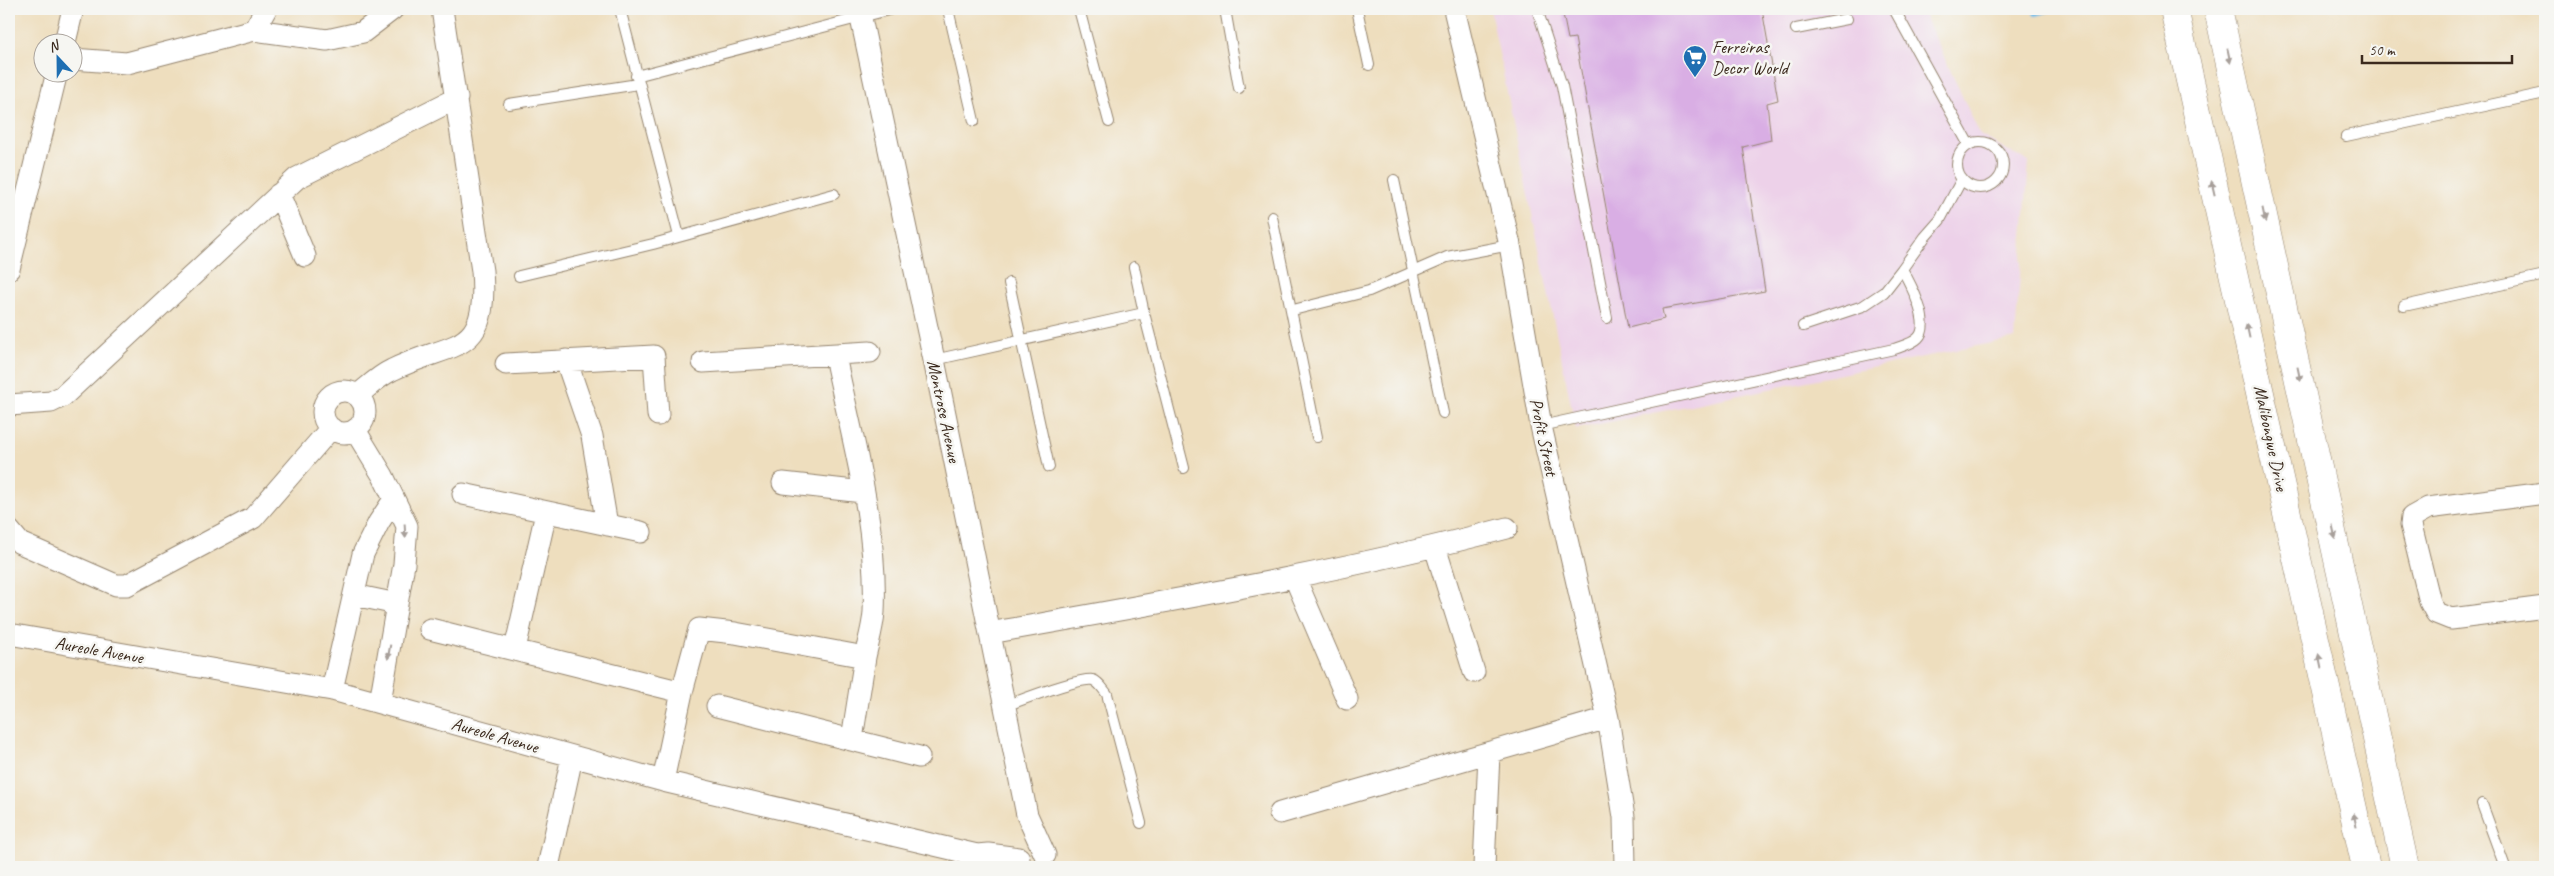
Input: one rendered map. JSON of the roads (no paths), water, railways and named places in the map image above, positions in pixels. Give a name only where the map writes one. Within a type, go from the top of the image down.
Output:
[{"type":"main road","points":[[2218,9],[2405,867]]},
{"type":"main road","name":"Malibongwe Drive","points":[[2173,16],[2240,296],[2366,867]]},
{"type":"street","points":[[67,32],[73,9]]},
{"type":"street","points":[[254,30],[266,9]]},
{"type":"street","points":[[82,60],[127,63],[254,30],[327,40],[363,32],[393,9]]},
{"type":"street","points":[[358,395],[391,370],[459,344],[470,337],[478,326],[481,311],[482,272],[458,98],[442,9]]},
{"type":"street","name":"Profit Street","points":[[1454,9],[1510,245],[1541,426],[1608,718],[1624,817],[1625,867]]},
{"type":"street","name":"Montrose Avenue","points":[[859,13],[934,360],[1005,706],[1027,815],[1032,860]]},
{"type":"street","points":[[9,269],[55,82]]},
{"type":"street","points":[[9,405],[52,402],[63,396],[297,178],[458,98]]},
{"type":"street","points":[[279,194],[305,256]]},
{"type":"street","points":[[702,362],[835,356],[870,352]]},
{"type":"street","points":[[506,364],[654,356],[658,415]]},
{"type":"street","points":[[835,356],[863,492],[874,559],[874,614],[852,739]]},
{"type":"street","points":[[566,360],[592,436],[607,525]]},
{"type":"street","points":[[342,390],[358,395],[363,402],[365,418],[355,430],[347,433],[331,428],[323,414],[328,398],[342,390]]},
{"type":"street","points":[[9,530],[20,543],[116,585],[127,585],[253,518],[331,428]]},
{"type":"street","points":[[355,430],[383,476],[393,501],[407,526],[398,604],[380,702]]},
{"type":"street","points":[[783,483],[863,492]]},
{"type":"street","points":[[463,494],[641,532]]},
{"type":"street","points":[[2545,494],[2428,508],[2412,517],[2411,525],[2430,602],[2436,613],[2451,619],[2545,606]]},
{"type":"street","points":[[332,690],[363,554],[379,522],[393,501]]},
{"type":"street","points":[[515,649],[546,513]]},
{"type":"street","points":[[990,634],[1295,578],[1434,547],[1507,528]]},
{"type":"street","points":[[1434,547],[1474,672]]},
{"type":"street","points":[[1295,578],[1347,699]]},
{"type":"street","points":[[354,595],[398,604]]},
{"type":"street","points":[[430,629],[682,692]]},
{"type":"street","points":[[663,781],[682,692],[699,629],[734,633],[865,657]]},
{"type":"street","name":"Aureole Avenue","points":[[9,634],[332,690],[663,781],[977,855],[988,854],[1032,860]]},
{"type":"street","points":[[717,706],[919,757]]},
{"type":"street","points":[[1280,812],[1489,754],[1608,718]]},
{"type":"street","points":[[1484,867],[1489,754]]},
{"type":"street","points":[[548,867],[572,757]]},
{"type":"street","name":"Aureole Avenue","points":[[977,855],[996,867]]},
{"type":"lane","points":[[620,9],[679,236]]},
{"type":"lane","points":[[509,104],[637,80],[859,13],[892,9]]},
{"type":"lane","points":[[948,9],[974,121]]},
{"type":"lane","points":[[1079,9],[1109,122]]},
{"type":"lane","points":[[1225,9],[1239,88]]},
{"type":"lane","points":[[1357,9],[1369,65]]},
{"type":"lane","points":[[1537,9],[1562,86],[1579,164],[1607,318]]},
{"type":"lane","points":[[1894,9],[1969,145]]},
{"type":"lane","points":[[1796,29],[1847,19]]},
{"type":"lane","points":[[2346,136],[2545,93]]},
{"type":"lane","points":[[1984,142],[1998,150],[2003,164],[1999,179],[1987,188],[1972,187],[1962,179],[1957,163],[1959,156],[1969,145],[1984,142]]},
{"type":"lane","points":[[1803,326],[1863,306],[1884,292],[1940,220],[1962,179]]},
{"type":"lane","points":[[1394,180],[1443,413]]},
{"type":"lane","points":[[519,276],[679,236],[834,194]]},
{"type":"lane","points":[[1272,217],[1293,310],[1317,437]]},
{"type":"lane","points":[[1293,310],[1369,292],[1412,271],[1447,257],[1510,245]]},
{"type":"lane","points":[[1134,266],[1144,314],[1184,468]]},
{"type":"lane","points":[[1541,426],[1894,349],[1909,344],[1920,337],[1923,328],[1922,315],[1902,269]]},
{"type":"lane","points":[[2404,306],[2545,275]]},
{"type":"lane","points":[[1009,283],[1020,341],[1049,467]]},
{"type":"lane","points":[[934,360],[1144,314]]},
{"type":"lane","points":[[1005,706],[1080,682],[1093,680],[1100,685],[1107,694],[1141,823]]},
{"type":"lane","points":[[2482,804],[2505,867]]},
{"type":"waterway","points":[[2036,13],[2050,9]]},
{"type":"place","name":"Ferreiras Decor World","points":[[1695,78]]}]
